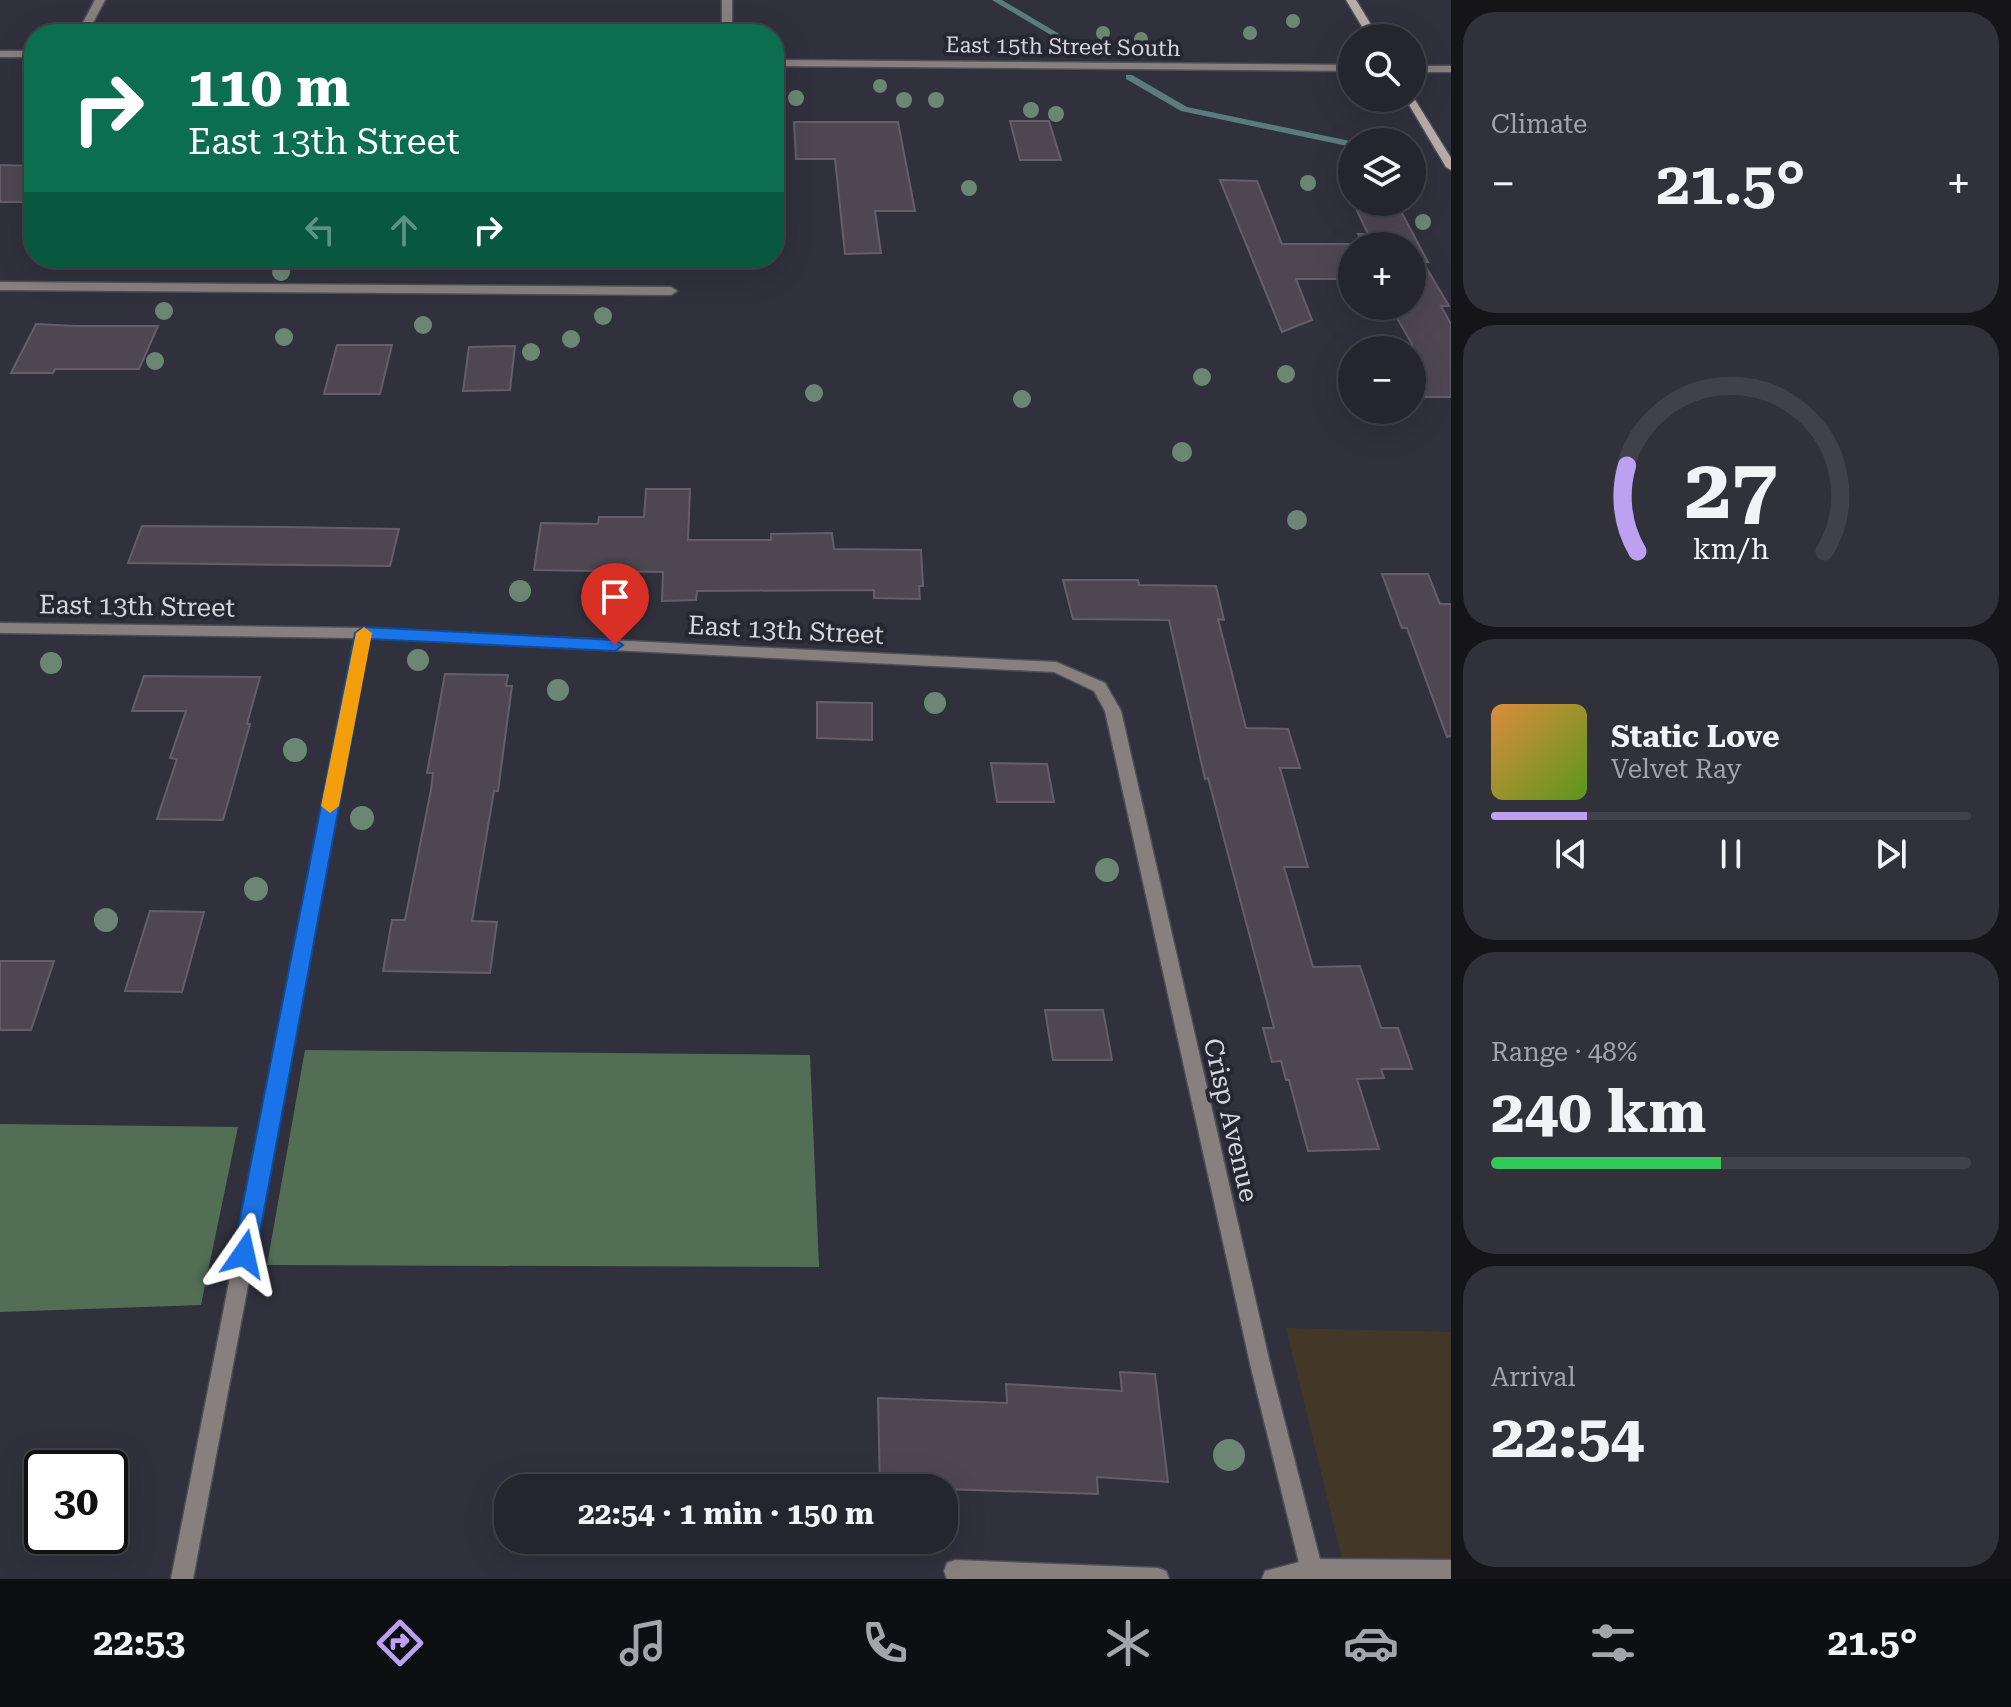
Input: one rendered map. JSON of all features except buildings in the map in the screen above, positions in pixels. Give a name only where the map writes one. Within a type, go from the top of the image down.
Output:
[{"type":"main road","points":[[1351,0],[1366,24]]},
{"type":"main road","points":[[1418,112],[1451,167]]},
{"type":"street","points":[[87,24],[100,0]]},
{"type":"street","points":[[727,0],[727,24]]},
{"type":"street","points":[[0,54],[24,54]]},
{"type":"street","name":"East 15th Street South","points":[[784,63],[1338,68]]},
{"type":"street","points":[[1426,69],[1451,69]]},
{"type":"street","points":[[0,286],[671,291]]},
{"type":"street","name":"East 13th Street","points":[[0,628],[363,633],[1056,667],[1087,681]]},
{"type":"street","points":[[182,1579],[363,633]]},
{"type":"street","name":"Crisp Avenue","points":[[1087,681],[1100,687],[1113,711],[1261,1368],[1312,1574]]},
{"type":"street","points":[[955,1571],[1158,1579]]},
{"type":"street","points":[[1273,1579],[1312,1574],[1451,1571]]},
{"type":"shaded area","points":[[1286,1328],[1451,1332],[1451,1579],[1347,1579]]},
{"type":"green space","points":[[305,1050],[810,1055],[819,1267],[267,1265]]},
{"type":"green space","points":[[0,1124],[238,1127],[201,1305],[0,1312]]},
{"type":"waterway","points":[[996,0],[1079,48]]},
{"type":"waterway","points":[[1129,77],[1184,109],[1338,141]]},
{"type":"slow traffic","points":[[330,806],[364,633]]},
{"type":"route","points":[[244,1254],[363,633],[615,645]]}]
